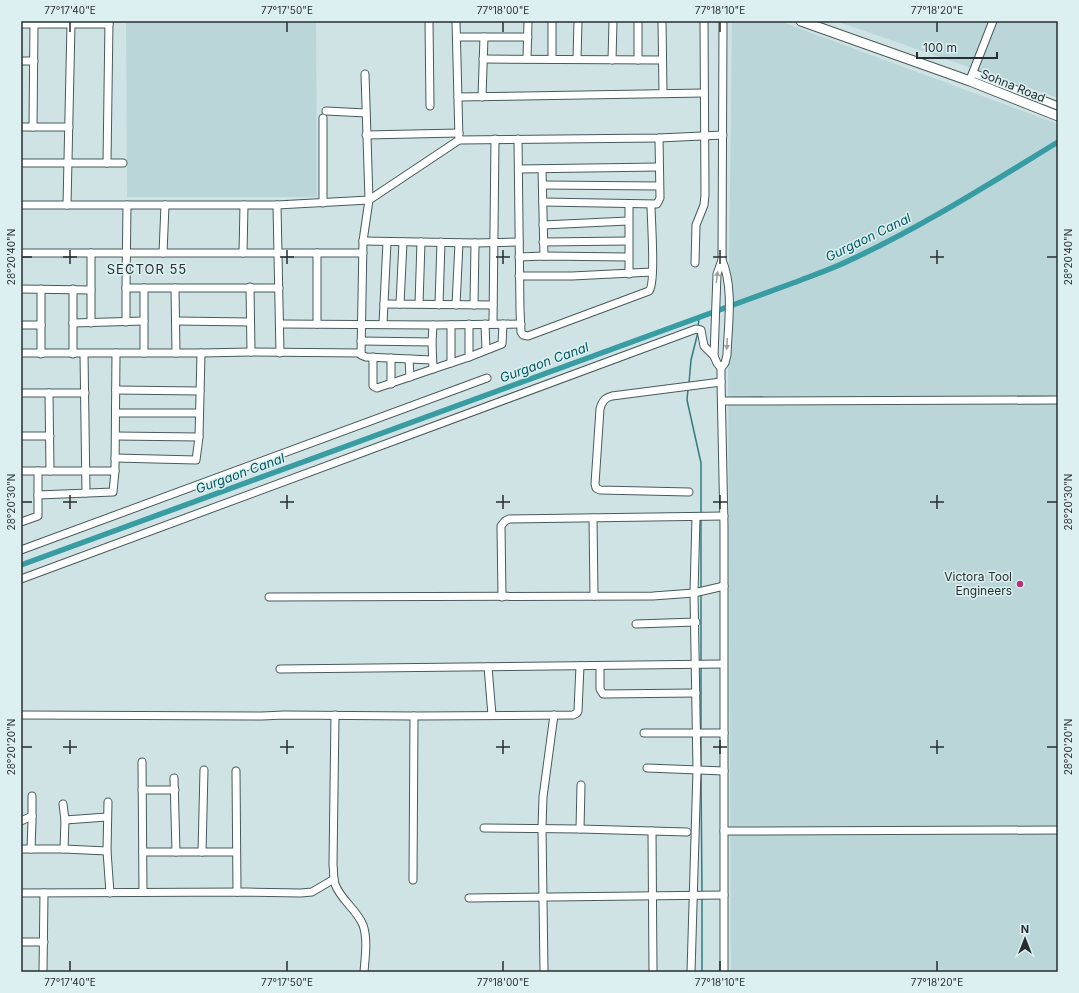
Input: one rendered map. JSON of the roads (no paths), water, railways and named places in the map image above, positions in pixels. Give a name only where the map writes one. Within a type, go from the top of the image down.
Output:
[{"type":"main road","name":"Sohna Road","points":[[801,21],[971,77],[1058,116]]},
{"type":"street","points":[[429,21],[430,106]]},
{"type":"street","points":[[456,21],[459,137]]},
{"type":"street","points":[[527,59],[528,21]]},
{"type":"street","points":[[552,21],[552,59]]},
{"type":"street","points":[[577,59],[578,21]]},
{"type":"street","points":[[612,60],[613,21]]},
{"type":"street","points":[[638,21],[638,60]]},
{"type":"street","points":[[662,21],[663,93]]},
{"type":"street","points":[[695,263],[696,225],[704,205],[705,195],[704,21]]},
{"type":"street","points":[[714,356],[717,274],[722,260],[723,21]]},
{"type":"street","points":[[993,21],[971,77],[1058,106]]},
{"type":"street","points":[[21,24],[109,23],[107,163]]},
{"type":"street","points":[[33,127],[34,24]]},
{"type":"street","points":[[67,205],[71,24]]},
{"type":"street","points":[[457,37],[528,37]]},
{"type":"street","points":[[482,97],[484,37]]},
{"type":"street","points":[[484,59],[662,60]]},
{"type":"street","points":[[21,61],[34,61]]},
{"type":"street","points":[[361,353],[363,241],[369,200],[365,74]]},
{"type":"street","points":[[458,98],[704,93]]},
{"type":"street","points":[[323,203],[325,114],[366,112]]},
{"type":"street","points":[[21,127],[69,127]]},
{"type":"street","points":[[366,135],[495,139],[723,136]]},
{"type":"street","points":[[21,205],[278,205],[369,200],[459,137]]},
{"type":"street","points":[[543,202],[657,204],[659,201],[659,138]]},
{"type":"street","points":[[493,323],[495,139]]},
{"type":"street","points":[[518,139],[521,335],[528,336],[589,312],[646,293],[651,289],[651,205]]},
{"type":"street","points":[[21,163],[123,162]]},
{"type":"street","points":[[519,169],[659,168]]},
{"type":"street","points":[[542,169],[544,256]]},
{"type":"street","points":[[543,184],[659,186]]},
{"type":"street","points":[[629,204],[629,274]]},
{"type":"street","points":[[126,205],[126,322]]},
{"type":"street","points":[[163,253],[165,205]]},
{"type":"street","points":[[243,253],[244,205]]},
{"type":"street","points":[[278,205],[280,353]]},
{"type":"street","points":[[543,225],[628,221]]},
{"type":"street","points":[[363,241],[475,243],[519,242]]},
{"type":"street","points":[[543,242],[628,241]]},
{"type":"street","points":[[383,324],[387,242]]},
{"type":"street","points":[[400,304],[403,242]]},
{"type":"street","points":[[419,304],[421,242]]},
{"type":"street","points":[[439,305],[441,242]]},
{"type":"street","points":[[456,305],[459,242]]},
{"type":"street","points":[[474,305],[475,243]]},
{"type":"street","points":[[21,253],[363,253]]},
{"type":"street","points":[[91,253],[91,323]]},
{"type":"street","points":[[317,253],[317,324]]},
{"type":"street","points":[[519,257],[544,256],[628,258]]},
{"type":"street","points":[[722,260],[727,273],[729,295],[726,360],[722,368],[721,382],[724,516],[724,972]]},
{"type":"street","points":[[519,276],[572,276],[652,272]]},
{"type":"street","points":[[250,287],[251,352]]},
{"type":"street","points":[[126,288],[279,288]]},
{"type":"street","points":[[144,288],[144,353]]},
{"type":"street","points":[[175,288],[176,353]]},
{"type":"street","points":[[21,289],[91,290]]},
{"type":"street","points":[[41,289],[41,354]]},
{"type":"street","points":[[73,289],[73,354]]},
{"type":"street","points":[[384,304],[493,305]]},
{"type":"street","points":[[73,323],[144,321]]},
{"type":"street","points":[[176,321],[250,322]]},
{"type":"street","points":[[280,324],[521,324]]},
{"type":"street","points":[[469,324],[469,357]]},
{"type":"street","points":[[485,324],[486,350]]},
{"type":"street","points":[[373,357],[374,387],[377,388],[469,357],[502,344],[503,324]]},
{"type":"street","points":[[21,325],[41,325]]},
{"type":"street","points":[[433,325],[433,369]]},
{"type":"street","points":[[451,325],[451,363]]},
{"type":"street","points":[[21,579],[698,329],[702,332],[704,346],[714,356],[717,363],[722,368]]},
{"type":"street","points":[[361,340],[432,342]]},
{"type":"street","points":[[21,354],[251,352],[361,353],[362,356],[432,360]]},
{"type":"street","points":[[38,495],[113,492],[116,436],[116,353]]},
{"type":"street","points":[[115,458],[196,460],[199,437],[201,353]]},
{"type":"street","points":[[84,354],[86,493]]},
{"type":"street","points":[[390,358],[391,384]]},
{"type":"street","points":[[409,359],[410,377]]},
{"type":"street","points":[[21,550],[487,378]]},
{"type":"street","points":[[689,492],[600,490],[596,488],[595,484],[600,409],[604,399],[612,396],[721,382]]},
{"type":"street","points":[[116,390],[200,391]]},
{"type":"street","points":[[21,393],[85,393]]},
{"type":"street","points":[[48,393],[50,471]]},
{"type":"street","points":[[722,401],[1058,400]]},
{"type":"street","points":[[116,413],[199,413]]},
{"type":"street","points":[[21,436],[50,436]]},
{"type":"street","points":[[116,436],[199,437]]},
{"type":"street","points":[[21,471],[115,471]]},
{"type":"street","points":[[21,522],[38,516],[38,471]]},
{"type":"street","points":[[502,598],[501,526],[509,519],[724,516]]},
{"type":"street","points":[[691,972],[693,895],[700,770],[700,734],[696,693],[700,664],[696,622],[699,592],[700,517]]},
{"type":"street","points":[[593,518],[594,596]]},
{"type":"street","points":[[269,597],[502,598],[661,596],[699,592],[724,586]]},
{"type":"street","points":[[636,624],[696,622]]},
{"type":"street","points":[[280,669],[723,664]]},
{"type":"street","points":[[21,715],[573,715],[577,713],[580,666]]},
{"type":"street","points":[[600,666],[600,689],[603,694],[696,693]]},
{"type":"street","points":[[488,667],[492,715]]},
{"type":"street","points":[[335,715],[334,879],[339,892],[360,919],[364,927],[364,972]]},
{"type":"street","points":[[544,972],[542,898],[543,797],[554,715]]},
{"type":"street","points":[[413,880],[414,716]]},
{"type":"street","points":[[644,733],[724,734]]},
{"type":"street","points":[[142,762],[143,892]]},
{"type":"street","points":[[647,768],[724,771]]},
{"type":"street","points":[[202,852],[204,770]]},
{"type":"street","points":[[236,771],[237,892]]},
{"type":"street","points":[[174,778],[176,852]]},
{"type":"street","points":[[580,829],[581,785]]},
{"type":"street","points":[[142,790],[175,790]]},
{"type":"street","points":[[31,849],[32,796]]},
{"type":"street","points":[[108,802],[107,851],[110,893]]},
{"type":"street","points":[[64,804],[64,849]]},
{"type":"street","points":[[21,821],[32,816]]},
{"type":"street","points":[[65,820],[107,818]]},
{"type":"street","points":[[484,828],[686,832]]},
{"type":"street","points":[[724,830],[1058,830]]},
{"type":"street","points":[[652,831],[653,972]]},
{"type":"street","points":[[21,849],[107,851]]},
{"type":"street","points":[[143,852],[236,852]]},
{"type":"street","points":[[21,893],[301,893],[312,892],[334,879]]},
{"type":"street","points":[[43,972],[44,893]]},
{"type":"street","points":[[469,898],[724,895]]},
{"type":"street","points":[[21,942],[44,942]]},
{"type":"waterway","name":"Gurgaon Canal","points":[[21,565],[833,268],[901,235],[1058,142]]},
{"type":"waterway","points":[[698,328],[699,318]]},
{"type":"waterway","points":[[689,383],[691,360],[698,332]]},
{"type":"waterway","points":[[688,389],[687,400],[701,463],[701,513]]},
{"type":"waterway","points":[[701,519],[701,589]]},
{"type":"waterway","points":[[701,593],[701,661]]},
{"type":"waterway","points":[[701,667],[701,731]]},
{"type":"waterway","points":[[701,735],[701,767]]},
{"type":"waterway","points":[[701,773],[702,893]]},
{"type":"waterway","points":[[702,899],[702,972]]},
{"type":"place","name":"Victora Tool Engineers","points":[[1020,584]]},
{"type":"district","name":"SECTOR 55","points":[[147,269]]}]
